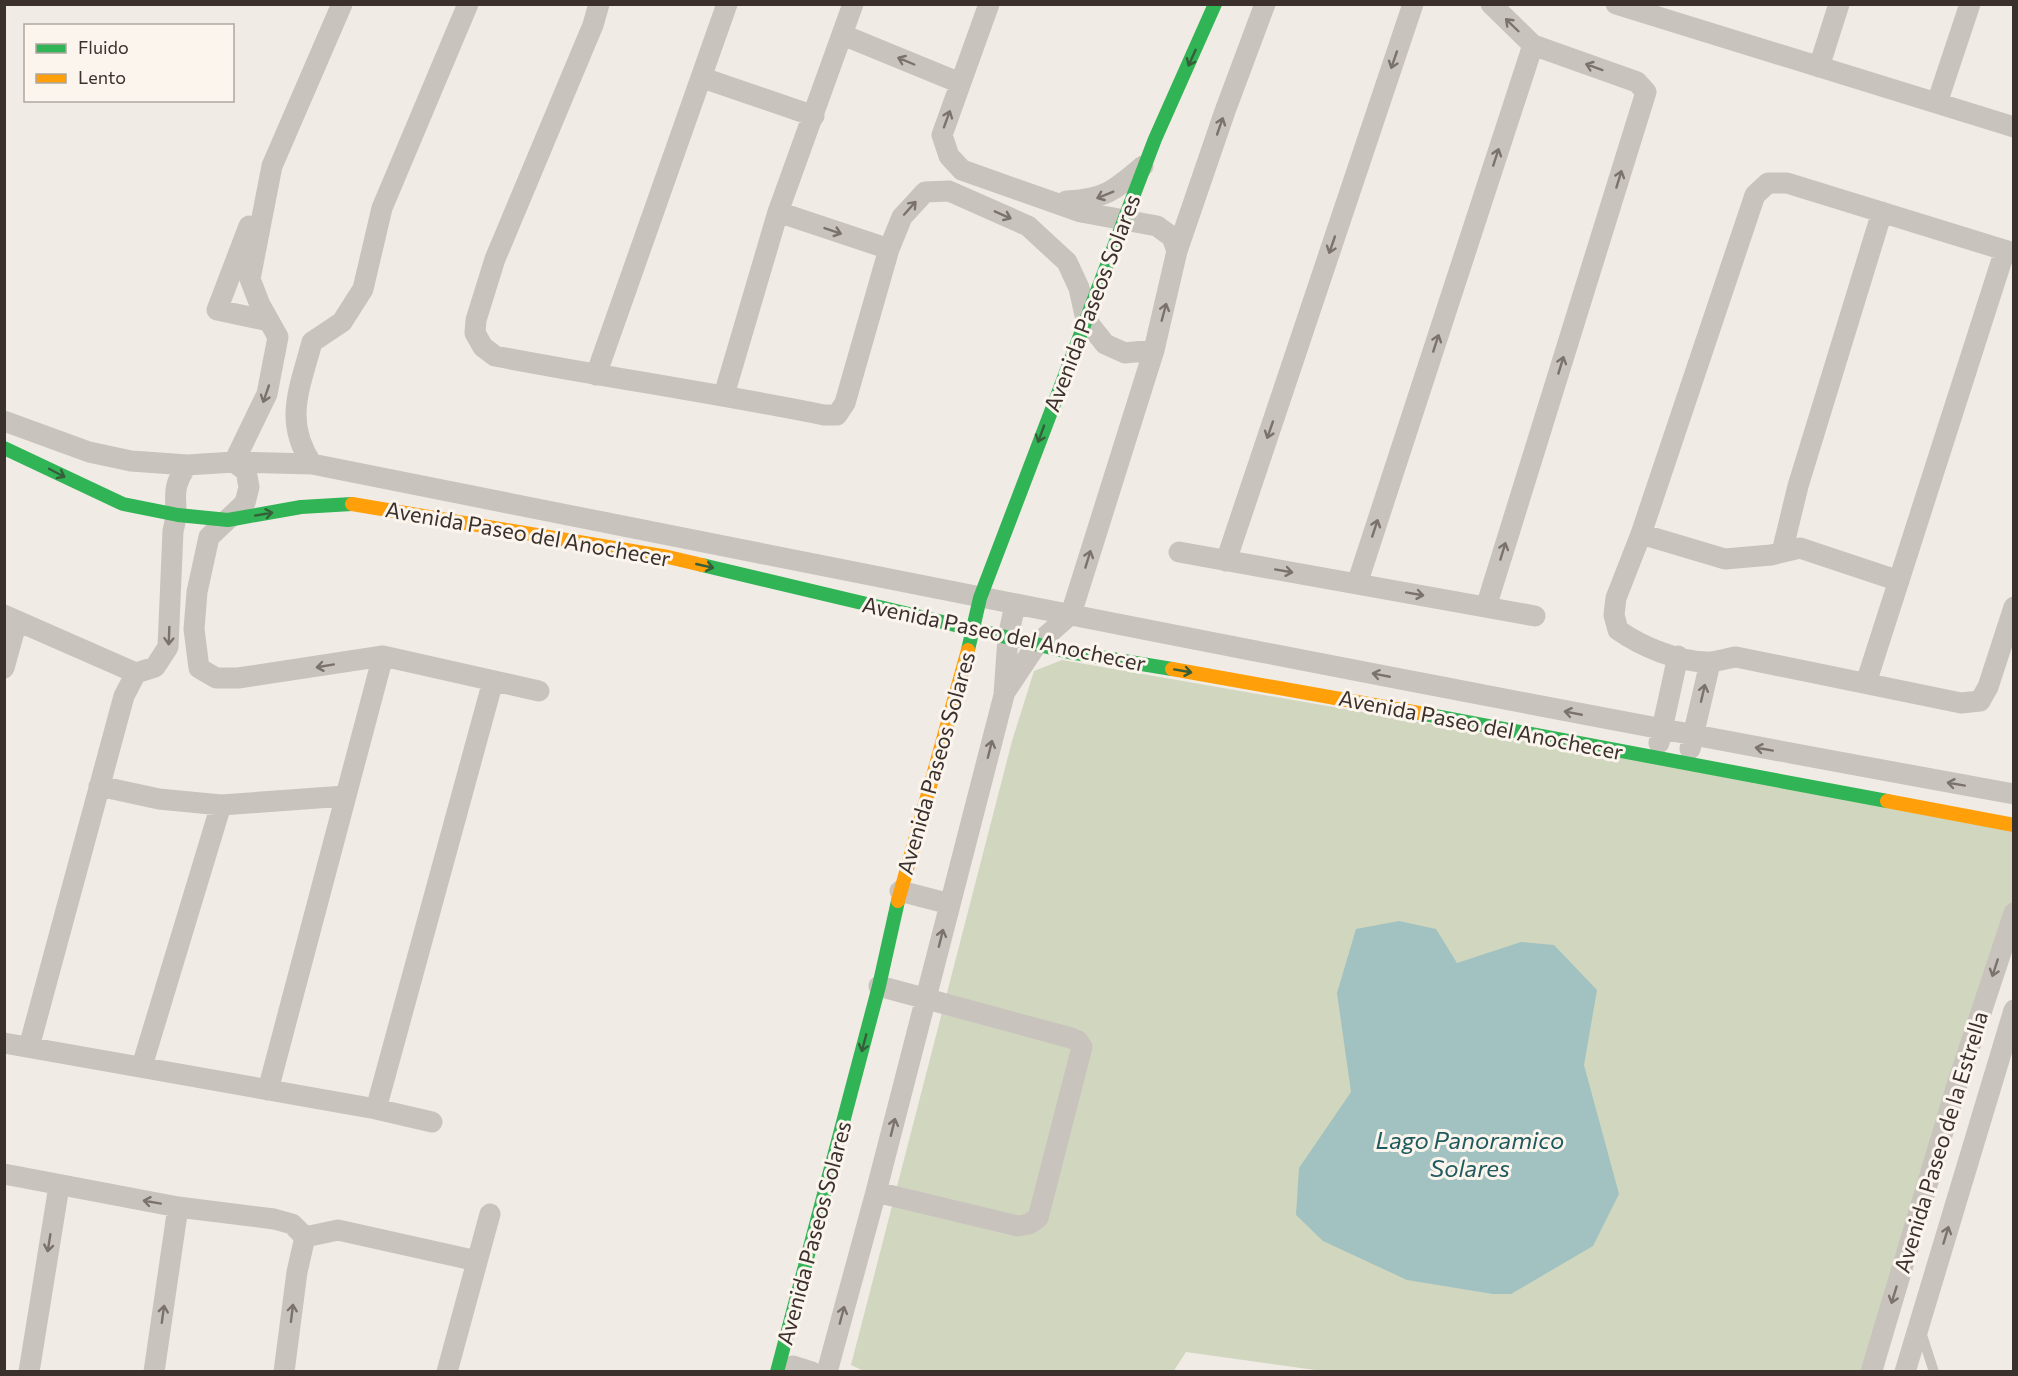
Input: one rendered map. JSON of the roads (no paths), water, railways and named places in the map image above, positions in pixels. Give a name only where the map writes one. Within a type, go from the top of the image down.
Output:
[{"type":"street","points":[[312,342],[217,310],[272,166],[342,4]]},
{"type":"street","points":[[312,464],[300,446],[295,428],[297,402],[312,342],[342,322],[363,289],[381,208],[468,4]]},
{"type":"street","points":[[598,4],[593,26],[495,259],[475,333],[483,347],[495,356],[724,395],[824,416],[837,415],[845,402],[889,249],[902,217],[925,192],[949,191],[1028,226],[1067,262],[1079,288],[1086,320],[1105,344],[1125,352],[1154,350]]},
{"type":"street","points":[[596,375],[703,78],[727,4]]},
{"type":"street","points":[[724,395],[778,212],[853,4]]},
{"type":"street","points":[[989,4],[942,135],[949,156],[962,170],[1082,212],[1157,226],[1172,237],[1178,251]]},
{"type":"street","name":"Avenida Paseos Solares","points":[[777,1371],[879,987],[900,891],[974,629],[980,598],[1146,164],[1215,4]]},
{"type":"street","points":[[1071,615],[1154,350],[1178,251],[1225,111],[1265,4]]},
{"type":"street","points":[[1226,561],[1413,4]]},
{"type":"street","points":[[1486,607],[1646,92],[1637,82],[1533,45],[1491,4]]},
{"type":"street","points":[[1616,4],[2013,127]]},
{"type":"street","points":[[1819,67],[1839,4]]},
{"type":"street","points":[[1937,103],[1970,4]]},
{"type":"street","points":[[843,35],[960,83]]},
{"type":"street","points":[[1357,584],[1533,45]]},
{"type":"street","points":[[703,78],[814,116]]},
{"type":"street","points":[[1054,201],[1090,201],[1112,193],[1146,164]]},
{"type":"street","points":[[272,166],[250,279],[273,329],[267,394],[234,462],[246,471],[249,487],[245,503],[209,537],[197,592],[194,629],[198,668],[216,678],[238,678],[284,673],[383,656],[538,691]]},
{"type":"street","points":[[1866,684],[2009,251],[1786,183],[1768,183],[1755,195],[1641,534],[1616,598],[1614,615],[1618,630],[1650,648],[1710,663],[1723,658],[1736,657],[1866,684],[1961,703],[1980,701],[1988,687],[2013,607]]},
{"type":"street","points":[[778,212],[889,249]]},
{"type":"street","points":[[1782,552],[1798,486],[1882,212]]},
{"type":"street","name":"Avenida Paseo del Anochecer","points":[[4,421],[89,452],[132,461],[187,465],[234,462],[312,464],[1015,605],[1661,730],[2013,795]]},
{"type":"street","name":"Avenida Paseo del Anochecer","points":[[4,448],[123,504],[178,515],[228,520],[301,507],[356,504],[668,557],[1037,644],[2013,825]]},
{"type":"street","points":[[4,668],[11,618],[136,673],[155,667],[168,646],[173,531],[178,515],[174,497],[178,479],[187,465]]},
{"type":"street","points":[[1641,534],[1725,559],[1800,548],[1899,581]]},
{"type":"street","points":[[1179,552],[1534,616]]},
{"type":"street","points":[[170,593],[197,592]]},
{"type":"street","name":"Avenida Paseos Solares","points":[[827,1371],[876,1192],[1004,695],[1008,637],[1015,605]]},
{"type":"street","name":"Avenida Paseos Solares","points":[[1004,695],[1037,644],[1071,615]]},
{"type":"street","points":[[268,1090],[383,656]]},
{"type":"street","points":[[1656,759],[1678,656]]},
{"type":"street","points":[[1686,764],[1710,663]]},
{"type":"street","points":[[29,1047],[124,696],[136,673]]},
{"type":"street","points":[[376,1109],[493,681]]},
{"type":"street","points":[[99,786],[159,799],[221,805],[345,796]]},
{"type":"street","points":[[142,1066],[221,805]]},
{"type":"street","points":[[900,891],[950,904]]},
{"type":"street","name":"Avenida Paseo de la Estrella","points":[[1871,1371],[1953,1096],[2013,913]]},
{"type":"street","points":[[876,1192],[1018,1226],[1029,1224],[1038,1218],[1082,1047],[1078,1041],[1071,1038],[879,987]]},
{"type":"street","name":"Avenida Paseo de la Estrella","points":[[1905,1371],[2013,1010]]},
{"type":"street","points":[[4,1043],[376,1109],[432,1122]]},
{"type":"street","points":[[4,1174],[178,1207],[274,1219],[292,1224],[305,1237]]},
{"type":"street","points":[[29,1371],[59,1186]]},
{"type":"street","points":[[154,1371],[178,1207]]},
{"type":"street","points":[[447,1371],[490,1214]]},
{"type":"street","points":[[305,1237],[338,1230],[477,1261]]},
{"type":"street","points":[[284,1371],[297,1272],[305,1237]]},
{"type":"street","points":[[784,1371],[793,1366],[812,1371]]},
{"type":"lane","points":[[1919,1325],[1934,1371]]},
{"type":"water","name":"Lago Panoramico Solares","points":[[1399,921],[1436,929],[1457,963],[1521,942],[1554,945],[1597,990],[1584,1065],[1619,1194],[1593,1246],[1511,1294],[1493,1294],[1407,1280],[1323,1241],[1296,1215],[1299,1168],[1351,1092],[1337,993],[1356,929]]}]
